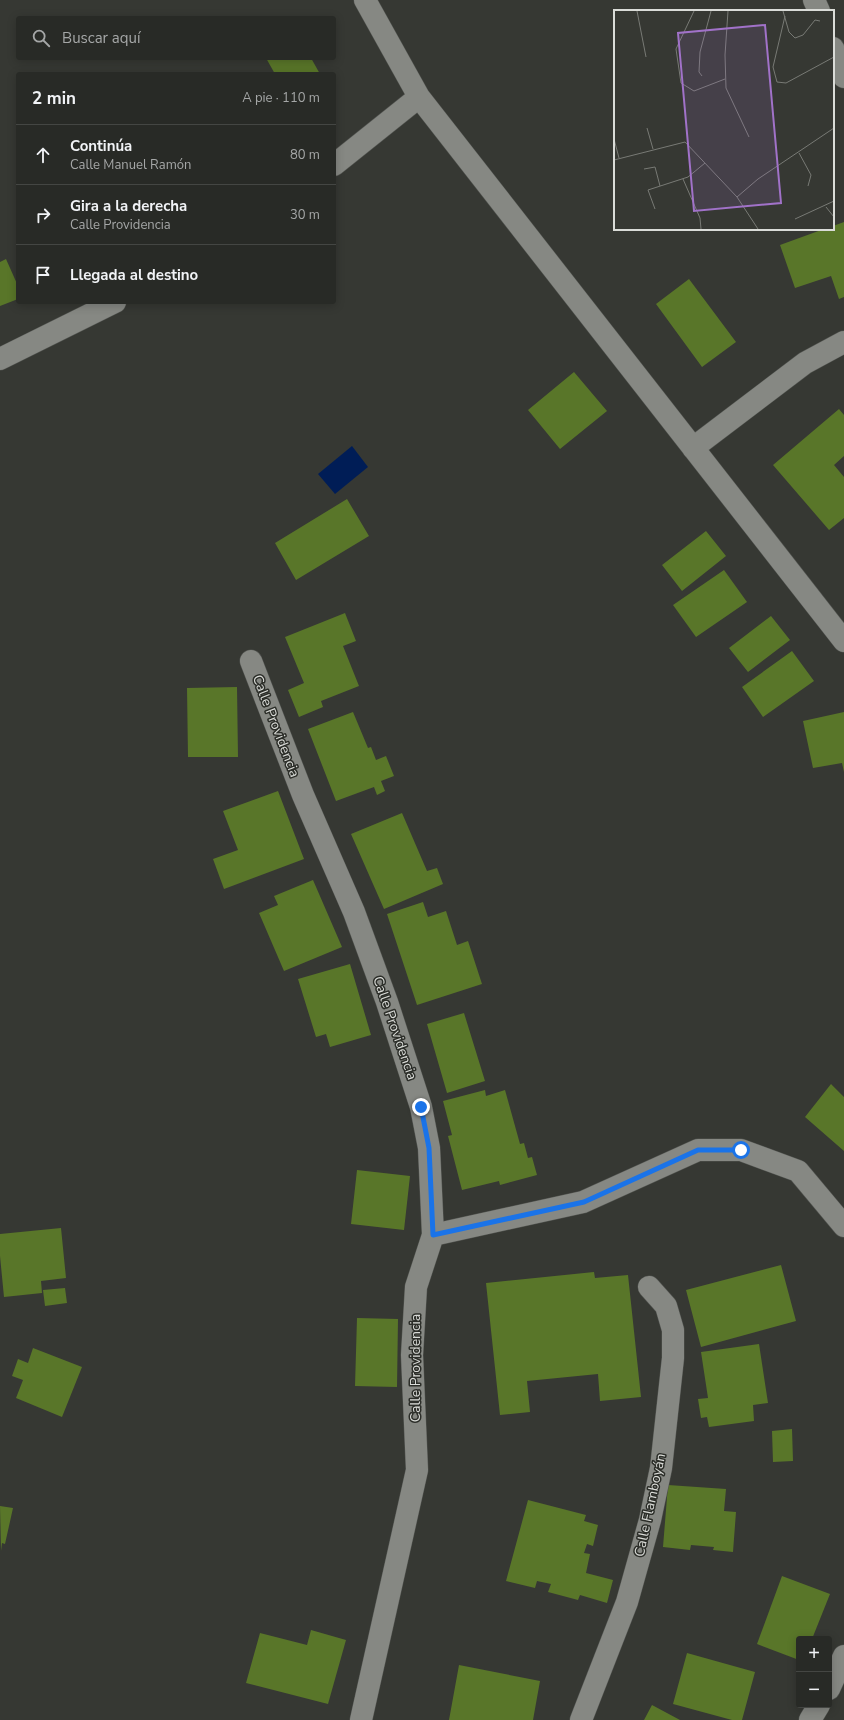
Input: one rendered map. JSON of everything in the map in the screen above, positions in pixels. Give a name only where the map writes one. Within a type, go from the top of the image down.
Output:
[{"type":"street","points":[[365,0],[419,97],[844,641]]},
{"type":"street","points":[[814,0],[819,10]]},
{"type":"street","points":[[834,51],[844,77]]},
{"type":"street","points":[[336,163],[419,97]]},
{"type":"street","points":[[0,359],[111,304]]},
{"type":"street","points":[[692,448],[805,363],[844,342]]},
{"type":"street","name":"Calle Providencia","points":[[251,661],[303,795],[354,912],[387,1002],[421,1107],[429,1148],[433,1235],[416,1287],[412,1355],[417,1470],[361,1720]]},
{"type":"street","points":[[433,1235],[584,1202],[698,1150],[741,1150],[798,1171],[844,1226]]},
{"type":"street","name":"Calle Flamboyán","points":[[581,1720],[627,1602],[650,1520],[661,1468],[673,1358],[673,1330],[666,1306],[649,1287]]},
{"type":"street","points":[[832,1682],[844,1656]]},
{"type":"street","points":[[810,1720],[817,1708]]},
{"type":"water","points":[[352,446],[368,467],[335,494],[318,474]]},
{"type":"building","points":[[267,60],[312,60],[319,72],[274,72]]},
{"type":"building","points":[[844,222],[844,297],[839,299],[831,276],[795,288],[780,245],[821,230],[834,230],[834,226]]},
{"type":"building","points":[[6,259],[16,282],[16,300],[0,306],[0,262]]},
{"type":"building","points":[[689,279],[736,342],[702,367],[656,304]]},
{"type":"building","points":[[574,372],[607,411],[560,449],[528,410]]},
{"type":"building","points":[[839,409],[844,415],[844,456],[834,465],[844,477],[844,518],[829,530],[773,465]]},
{"type":"building","points":[[347,499],[369,536],[296,580],[275,543]]},
{"type":"building","points":[[706,531],[726,556],[682,591],[662,565]]},
{"type":"building","points":[[724,570],[747,602],[696,637],[673,605]]},
{"type":"building","points":[[345,613],[356,641],[343,646],[359,686],[321,701],[323,707],[299,717],[288,690],[304,683],[285,637]]},
{"type":"building","points":[[771,616],[790,640],[748,672],[729,648]]},
{"type":"building","points":[[792,651],[814,681],[763,717],[742,687]]},
{"type":"building","points":[[237,687],[238,757],[188,757],[187,688]]},
{"type":"building","points":[[353,712],[368,748],[371,747],[376,760],[386,756],[394,776],[381,781],[385,791],[377,795],[374,787],[336,801],[308,729]]},
{"type":"building","points":[[844,712],[844,772],[842,763],[813,768],[803,721]]},
{"type":"building","points":[[278,791],[304,859],[224,889],[213,859],[238,850],[223,811]]},
{"type":"building","points":[[402,813],[427,871],[437,868],[443,884],[384,909],[351,834]]},
{"type":"building","points":[[313,880],[342,947],[284,971],[259,913],[278,905],[274,896]]},
{"type":"building","points":[[423,902],[428,917],[446,911],[457,945],[468,941],[482,984],[417,1005],[387,914]]},
{"type":"building","points":[[350,964],[371,1035],[330,1047],[326,1034],[316,1037],[298,979]]},
{"type":"building","points":[[464,1013],[485,1081],[447,1093],[427,1024]]},
{"type":"building","points":[[831,1084],[844,1097],[844,1151],[805,1117]]},
{"type":"building","points":[[485,1090],[486,1096],[505,1090],[520,1144],[524,1143],[528,1158],[532,1157],[537,1175],[500,1185],[499,1181],[462,1190],[448,1136],[452,1135],[443,1101]]},
{"type":"building","points":[[357,1170],[410,1176],[404,1230],[351,1224]]},
{"type":"building","points":[[61,1228],[66,1278],[41,1281],[42,1293],[4,1297],[0,1256],[0,1234]]},
{"type":"building","points":[[781,1265],[796,1321],[701,1347],[686,1290]]},
{"type":"building","points":[[594,1272],[595,1278],[628,1275],[641,1397],[600,1401],[598,1374],[527,1381],[530,1412],[500,1415],[486,1283]]},
{"type":"building","points":[[65,1288],[67,1303],[45,1306],[43,1290]]},
{"type":"building","points":[[357,1318],[398,1319],[397,1387],[355,1386]]},
{"type":"building","points":[[759,1344],[768,1403],[753,1405],[754,1421],[709,1427],[707,1417],[701,1418],[698,1399],[708,1398],[701,1352]]},
{"type":"building","points":[[33,1348],[82,1367],[62,1417],[16,1398],[23,1380],[12,1376],[18,1359],[28,1363]]},
{"type":"building","points":[[792,1429],[793,1461],[773,1462],[772,1431]]},
{"type":"building","points":[[668,1485],[726,1489],[724,1511],[736,1512],[733,1552],[713,1550],[714,1547],[691,1545],[690,1550],[663,1547]]},
{"type":"building","points":[[528,1500],[586,1515],[584,1521],[598,1525],[593,1546],[587,1544],[584,1553],[590,1554],[586,1573],[613,1580],[607,1603],[580,1595],[578,1600],[548,1592],[551,1584],[537,1581],[535,1588],[506,1581]]},
{"type":"building","points":[[0,1506],[13,1508],[5,1544],[2,1543],[1,1551]]},
{"type":"building","points":[[782,1576],[830,1594],[813,1636],[796,1636],[796,1659],[757,1644]]},
{"type":"building","points":[[311,1630],[346,1640],[328,1704],[246,1683],[260,1633],[307,1645]]},
{"type":"building","points":[[687,1653],[755,1672],[742,1720],[732,1720],[673,1704]]},
{"type":"building","points":[[459,1665],[540,1681],[533,1720],[449,1720]]},
{"type":"building","points":[[652,1705],[680,1720],[644,1720]]},
{"type":"route","points":[[421,1107],[429,1148],[433,1235],[584,1202],[698,1150],[741,1150]]}]
